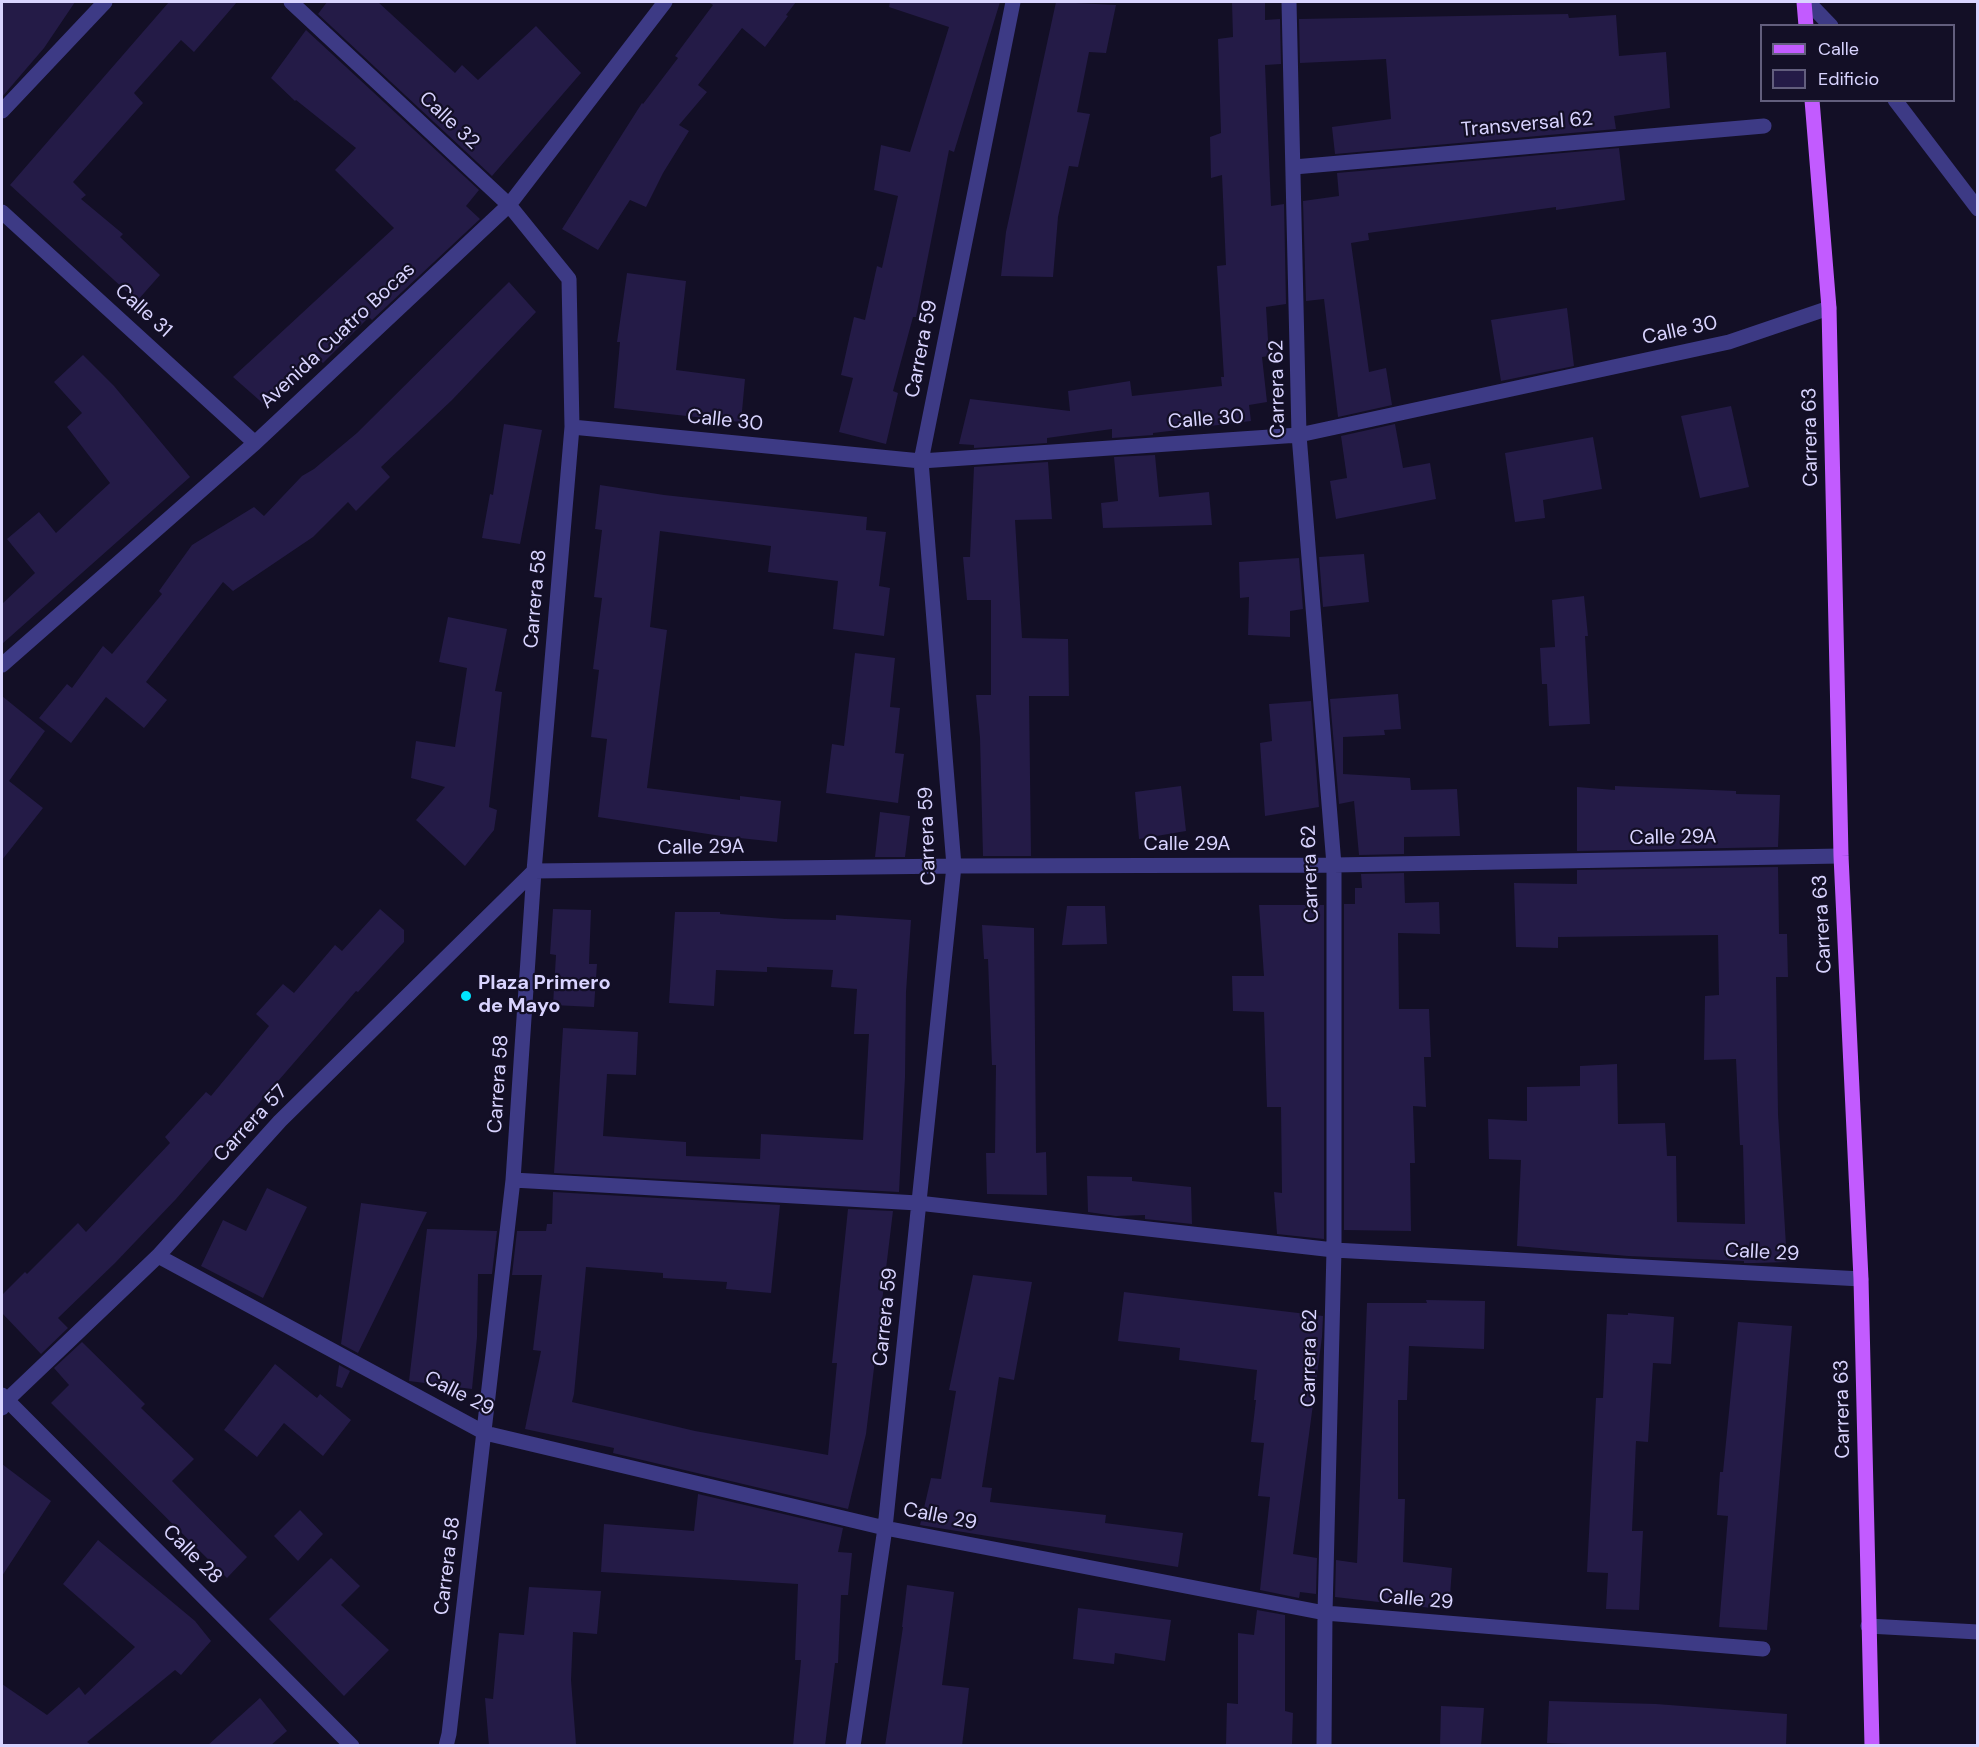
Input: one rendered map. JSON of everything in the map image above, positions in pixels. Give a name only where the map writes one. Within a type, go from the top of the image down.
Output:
[{"type":"main road","points":[[1806,2],[1806,24]]},
{"type":"main road","name":"Carrera 63","points":[[1812,102],[1829,308],[1841,856],[1861,1280],[1872,1746]]},
{"type":"street","points":[[2,111],[105,2]]},
{"type":"street","name":"Calle 32","points":[[291,2],[508,205],[569,279]]},
{"type":"street","name":"Avenida Cuatro Bocas","points":[[2,665],[255,443],[508,205],[665,2]]},
{"type":"street","name":"Carrera 59","points":[[853,1746],[885,1528],[954,866],[921,461],[1013,2]]},
{"type":"street","name":"Carrera 62","points":[[1289,2],[1299,435],[1334,865],[1334,1250],[1324,1746]]},
{"type":"street","points":[[1806,2],[1829,24]]},
{"type":"street","points":[[1897,102],[1977,209]]},
{"type":"street","name":"Transversal 62","points":[[1294,167],[1764,126]]},
{"type":"street","name":"Calle 31","points":[[2,212],[255,443]]},
{"type":"street","name":"Carrera 58","points":[[446,1746],[485,1433],[513,1180],[534,871],[572,427],[569,279]]},
{"type":"street","name":"Calle 30","points":[[572,427],[921,461],[1299,435],[1729,342],[1829,308]]},
{"type":"street","name":"Calle 29A","points":[[534,871],[954,866],[1334,865],[1841,856]]},
{"type":"street","name":"Carrera 57","points":[[3,1401],[158,1256],[280,1121],[534,871]]},
{"type":"street","name":"Calle 29","points":[[513,1180],[918,1203],[1334,1250],[1861,1280]]},
{"type":"street","name":"Calle 29","points":[[158,1256],[485,1433],[885,1528],[1325,1613],[1763,1649]]},
{"type":"street","name":"Calle 28","points":[[3,1401],[352,1746]]},
{"type":"street","points":[[1868,1626],[1977,1632]]},
{"type":"building","points":[[2,2],[75,2],[44,48],[2,97]]},
{"type":"building","points":[[169,2],[237,2],[194,52],[181,40],[134,93],[143,103],[73,182],[86,195],[81,199],[123,234],[120,237],[160,275],[137,301],[10,185]]},
{"type":"building","points":[[327,2],[378,2],[455,73],[462,65],[478,80],[536,26],[581,73],[492,176],[318,14]]},
{"type":"building","points":[[708,2],[796,2],[765,47],[742,28],[698,85],[707,92],[679,125],[689,131],[663,173],[646,207],[630,200],[598,250],[562,229],[642,103],[678,58],[675,56],[713,5]]},
{"type":"building","points":[[890,2],[1000,2],[954,152],[949,150],[916,317],[913,317],[893,391],[898,393],[886,444],[839,432],[853,378],[841,375],[854,317],[865,320],[877,266],[882,268],[898,196],[874,190],[881,145],[910,152],[949,27],[889,7]]},
{"type":"building","points":[[1056,2],[1116,5],[1106,53],[1089,52],[1077,112],[1090,114],[1078,167],[1069,166],[1058,217],[1053,277],[1001,276],[1006,232]]},
{"type":"building","points":[[1232,2],[1265,2],[1265,20],[1280,19],[1281,64],[1265,65],[1271,206],[1284,204],[1286,304],[1266,307],[1269,356],[1262,357],[1267,402],[1249,405],[1251,421],[1153,433],[1153,435],[1112,438],[1112,429],[1047,438],[1047,443],[974,448],[974,445],[959,444],[970,399],[1070,411],[1068,391],[1130,381],[1132,396],[1222,386],[1221,377],[1224,377],[1217,266],[1226,265],[1222,175],[1211,178],[1210,137],[1221,133],[1218,39],[1233,37]]},
{"type":"building","points":[[1568,14],[1569,18],[1616,15],[1619,56],[1666,52],[1670,108],[1614,116],[1616,129],[1335,154],[1332,127],[1391,119],[1386,59],[1300,63],[1299,19]]},
{"type":"building","points":[[306,30],[479,190],[466,206],[480,219],[372,320],[369,317],[323,363],[317,358],[267,407],[233,377],[394,228],[335,170],[356,148],[295,101],[271,78]]},
{"type":"building","points":[[1619,148],[1625,200],[1556,210],[1556,207],[1368,233],[1369,240],[1351,243],[1369,372],[1386,368],[1392,405],[1338,417],[1324,299],[1306,301],[1303,201],[1339,196],[1337,173]]},
{"type":"building","points":[[627,273],[686,281],[676,370],[745,379],[741,422],[614,408],[620,342],[617,342]]},
{"type":"building","points":[[509,282],[536,312],[452,400],[381,467],[390,477],[356,511],[348,502],[313,537],[233,591],[223,582],[146,682],[167,700],[144,728],[106,697],[71,743],[39,718],[67,684],[72,688],[103,646],[112,654],[162,594],[159,591],[192,545],[254,507],[264,516],[302,476],[314,469],[357,433]]},
{"type":"building","points":[[1567,308],[1574,366],[1501,381],[1491,320]]},
{"type":"building","points":[[83,355],[114,386],[190,477],[2,644],[2,604],[35,573],[7,539],[39,512],[56,533],[110,483],[67,427],[82,413],[54,382]]},
{"type":"building","points":[[1731,406],[1749,487],[1700,498],[1681,416]]},
{"type":"building","points":[[504,424],[542,430],[520,544],[482,538],[490,494],[493,495]]},
{"type":"building","points":[[1395,424],[1403,468],[1430,463],[1436,499],[1336,519],[1330,481],[1347,478],[1341,436]]},
{"type":"building","points":[[1593,437],[1602,489],[1543,500],[1545,518],[1515,522],[1505,453]]},
{"type":"building","points":[[1155,455],[1159,497],[1209,492],[1212,525],[1103,528],[1101,503],[1118,501],[1114,457]]},
{"type":"building","points":[[1048,462],[1052,519],[1015,520],[1022,638],[1068,639],[1069,696],[1029,696],[1031,856],[983,856],[980,738],[976,695],[991,695],[991,600],[967,600],[963,557],[970,557],[974,467]]},
{"type":"building","points":[[600,485],[664,495],[867,517],[866,530],[886,532],[879,586],[890,588],[884,636],[833,629],[838,581],[768,572],[771,546],[660,531],[650,627],[667,630],[647,788],[740,800],[740,796],[781,801],[777,842],[721,836],[598,817],[607,739],[591,737],[599,670],[593,669],[602,598],[594,597],[602,530],[595,529]]},
{"type":"building","points":[[1364,554],[1369,602],[1323,607],[1319,557]]},
{"type":"building","points":[[1299,558],[1303,609],[1290,611],[1290,637],[1248,635],[1249,597],[1240,598],[1239,562]]},
{"type":"building","points":[[1584,596],[1588,636],[1585,636],[1590,724],[1549,726],[1547,684],[1542,684],[1540,648],[1555,647],[1552,600]]},
{"type":"building","points":[[448,617],[507,629],[495,691],[502,692],[489,807],[497,810],[494,830],[465,866],[416,820],[445,787],[411,778],[416,741],[455,747],[467,668],[439,662]]},
{"type":"building","points":[[855,653],[895,658],[890,707],[900,708],[895,753],[904,754],[898,803],[826,793],[832,744],[844,746]]},
{"type":"building","points":[[1398,694],[1401,729],[1384,730],[1385,735],[1343,737],[1343,774],[1410,778],[1411,790],[1457,789],[1460,836],[1404,837],[1404,854],[1359,855],[1354,801],[1339,804],[1330,699]]},
{"type":"building","points":[[2,696],[45,731],[9,781],[43,808],[2,860]]},
{"type":"building","points":[[1311,701],[1319,807],[1265,816],[1260,743],[1272,741],[1269,704]]},
{"type":"building","points":[[1181,786],[1186,831],[1139,839],[1135,792]]},
{"type":"building","points":[[1615,786],[1780,795],[1778,847],[1577,851],[1577,787],[1615,790]]},
{"type":"building","points":[[880,812],[910,816],[905,857],[875,857]]},
{"type":"building","points":[[1778,867],[1779,934],[1787,934],[1788,977],[1776,977],[1778,1114],[1787,1262],[1744,1263],[1744,1261],[1628,1256],[1517,1246],[1521,1160],[1489,1159],[1488,1119],[1527,1121],[1527,1087],[1580,1086],[1580,1066],[1617,1064],[1618,1124],[1665,1123],[1667,1156],[1676,1156],[1677,1222],[1745,1224],[1743,1145],[1740,1145],[1736,1059],[1704,1060],[1705,996],[1719,995],[1718,935],[1558,937],[1558,948],[1516,947],[1514,883],[1577,884],[1577,870]]},
{"type":"building","points":[[1404,873],[1405,903],[1439,902],[1440,934],[1398,933],[1399,1009],[1429,1009],[1431,1057],[1424,1057],[1426,1107],[1413,1106],[1415,1163],[1410,1163],[1411,1231],[1344,1230],[1344,904],[1355,904],[1355,888],[1362,888],[1361,874]]},
{"type":"building","points":[[1259,905],[1324,905],[1324,1239],[1277,1234],[1274,1192],[1282,1193],[1281,1107],[1267,1107],[1264,1012],[1233,1011],[1232,976],[1264,976]]},
{"type":"building","points":[[1067,906],[1105,906],[1107,944],[1062,945]]},
{"type":"building","points":[[380,909],[404,930],[404,942],[358,992],[356,991],[176,1199],[58,1318],[68,1328],[41,1354],[2,1313],[2,1295],[25,1272],[27,1274],[78,1223],[86,1232],[170,1143],[165,1137],[206,1092],[211,1096],[269,1026],[256,1014],[283,984],[294,993],[335,945],[342,951]]},
{"type":"building","points":[[553,909],[591,910],[589,964],[597,964],[594,1007],[553,1005],[556,955],[550,954]]},
{"type":"building","points":[[675,912],[720,912],[720,914],[785,919],[836,920],[836,915],[911,920],[906,992],[905,1077],[899,1192],[554,1173],[563,1028],[638,1032],[636,1075],[607,1074],[603,1136],[686,1142],[686,1156],[760,1159],[761,1134],[863,1140],[869,1034],[854,1034],[857,989],[831,987],[833,970],[767,967],[767,972],[716,970],[714,1006],[669,1003]]},
{"type":"building","points":[[982,925],[1034,928],[1036,1153],[1046,1152],[1047,1195],[987,1194],[986,1153],[995,1153],[996,1065],[992,1065],[988,959],[984,959]]},
{"type":"building","points":[[1087,1176],[1132,1177],[1132,1181],[1191,1187],[1192,1224],[1145,1219],[1145,1215],[1116,1216],[1088,1212]]},
{"type":"building","points":[[267,1188],[307,1207],[263,1298],[201,1266],[223,1220],[246,1231]]},
{"type":"building","points":[[553,1192],[780,1205],[771,1293],[726,1289],[727,1282],[663,1278],[663,1273],[586,1267],[572,1402],[695,1431],[828,1455],[837,1363],[832,1363],[848,1209],[893,1211],[866,1434],[848,1509],[613,1453],[614,1448],[525,1429],[541,1351],[533,1350],[542,1275],[512,1275],[517,1231],[546,1231],[547,1224],[552,1224]]},
{"type":"building","points":[[361,1203],[427,1212],[358,1353],[341,1344]]},
{"type":"building","points":[[427,1229],[497,1231],[492,1274],[478,1274],[477,1337],[472,1389],[409,1381]]},
{"type":"building","points":[[973,1275],[1032,1282],[1014,1380],[999,1377],[982,1487],[992,1488],[990,1502],[1106,1515],[1105,1523],[1183,1533],[1178,1567],[920,1525],[931,1478],[941,1479],[956,1391],[949,1390]]},
{"type":"building","points":[[1124,1292],[1323,1316],[1293,1554],[1317,1558],[1316,1594],[1300,1592],[1299,1598],[1260,1590],[1270,1497],[1258,1496],[1264,1443],[1251,1442],[1257,1370],[1179,1360],[1180,1348],[1118,1341]]},
{"type":"building","points":[[1426,1300],[1485,1301],[1484,1349],[1409,1346],[1407,1400],[1398,1400],[1398,1499],[1405,1499],[1403,1562],[1452,1568],[1449,1610],[1335,1597],[1336,1560],[1357,1563],[1367,1303],[1427,1303]]},
{"type":"building","points":[[1628,1313],[1674,1317],[1671,1364],[1653,1363],[1648,1442],[1636,1441],[1632,1531],[1643,1531],[1639,1610],[1606,1609],[1608,1573],[1587,1572],[1596,1398],[1603,1398],[1607,1314],[1628,1315]]},
{"type":"building","points":[[1738,1322],[1792,1326],[1767,1630],[1719,1627],[1728,1516],[1717,1515]]},
{"type":"building","points":[[82,1342],[145,1404],[141,1408],[194,1459],[172,1481],[247,1557],[227,1578],[51,1403],[69,1385],[54,1368]]},
{"type":"building","points":[[275,1364],[317,1398],[320,1394],[351,1420],[323,1456],[284,1423],[257,1457],[224,1430]]},
{"type":"building","points":[[339,1365],[350,1371],[342,1388],[336,1386]]},
{"type":"building","points":[[2,1464],[51,1501],[2,1576]]},
{"type":"building","points":[[698,1494],[843,1528],[838,1552],[852,1553],[848,1595],[841,1595],[838,1663],[835,1663],[825,1746],[793,1746],[801,1660],[795,1660],[798,1584],[601,1572],[604,1524],[694,1531]]},
{"type":"building","points":[[300,1510],[323,1534],[298,1561],[274,1536]]},
{"type":"building","points":[[98,1540],[195,1621],[211,1641],[181,1675],[175,1670],[87,1742],[93,1746],[2,1746],[2,1684],[47,1715],[79,1687],[85,1695],[135,1647],[63,1584]]},
{"type":"building","points":[[331,1558],[360,1586],[341,1605],[389,1650],[344,1696],[269,1619]]},
{"type":"building","points":[[907,1585],[954,1592],[942,1685],[969,1688],[962,1746],[885,1746]]},
{"type":"building","points":[[529,1587],[601,1591],[597,1634],[573,1632],[571,1680],[576,1744],[489,1746],[485,1698],[493,1699],[499,1633],[524,1635]]},
{"type":"building","points":[[1078,1608],[1171,1620],[1165,1661],[1115,1653],[1114,1664],[1073,1659]]},
{"type":"building","points":[[1257,1610],[1285,1615],[1285,1711],[1293,1713],[1292,1746],[1226,1746],[1227,1703],[1238,1704],[1238,1633],[1254,1635]]},
{"type":"building","points":[[260,1698],[287,1731],[270,1746],[207,1746]]},
{"type":"building","points":[[1549,1701],[1656,1704],[1787,1714],[1786,1746],[1616,1746],[1547,1743]]},
{"type":"building","points":[[1441,1706],[1484,1708],[1481,1746],[1440,1746]]},
{"type":"place","name":"Plaza Primero de Mayo","points":[[466,996]]}]
